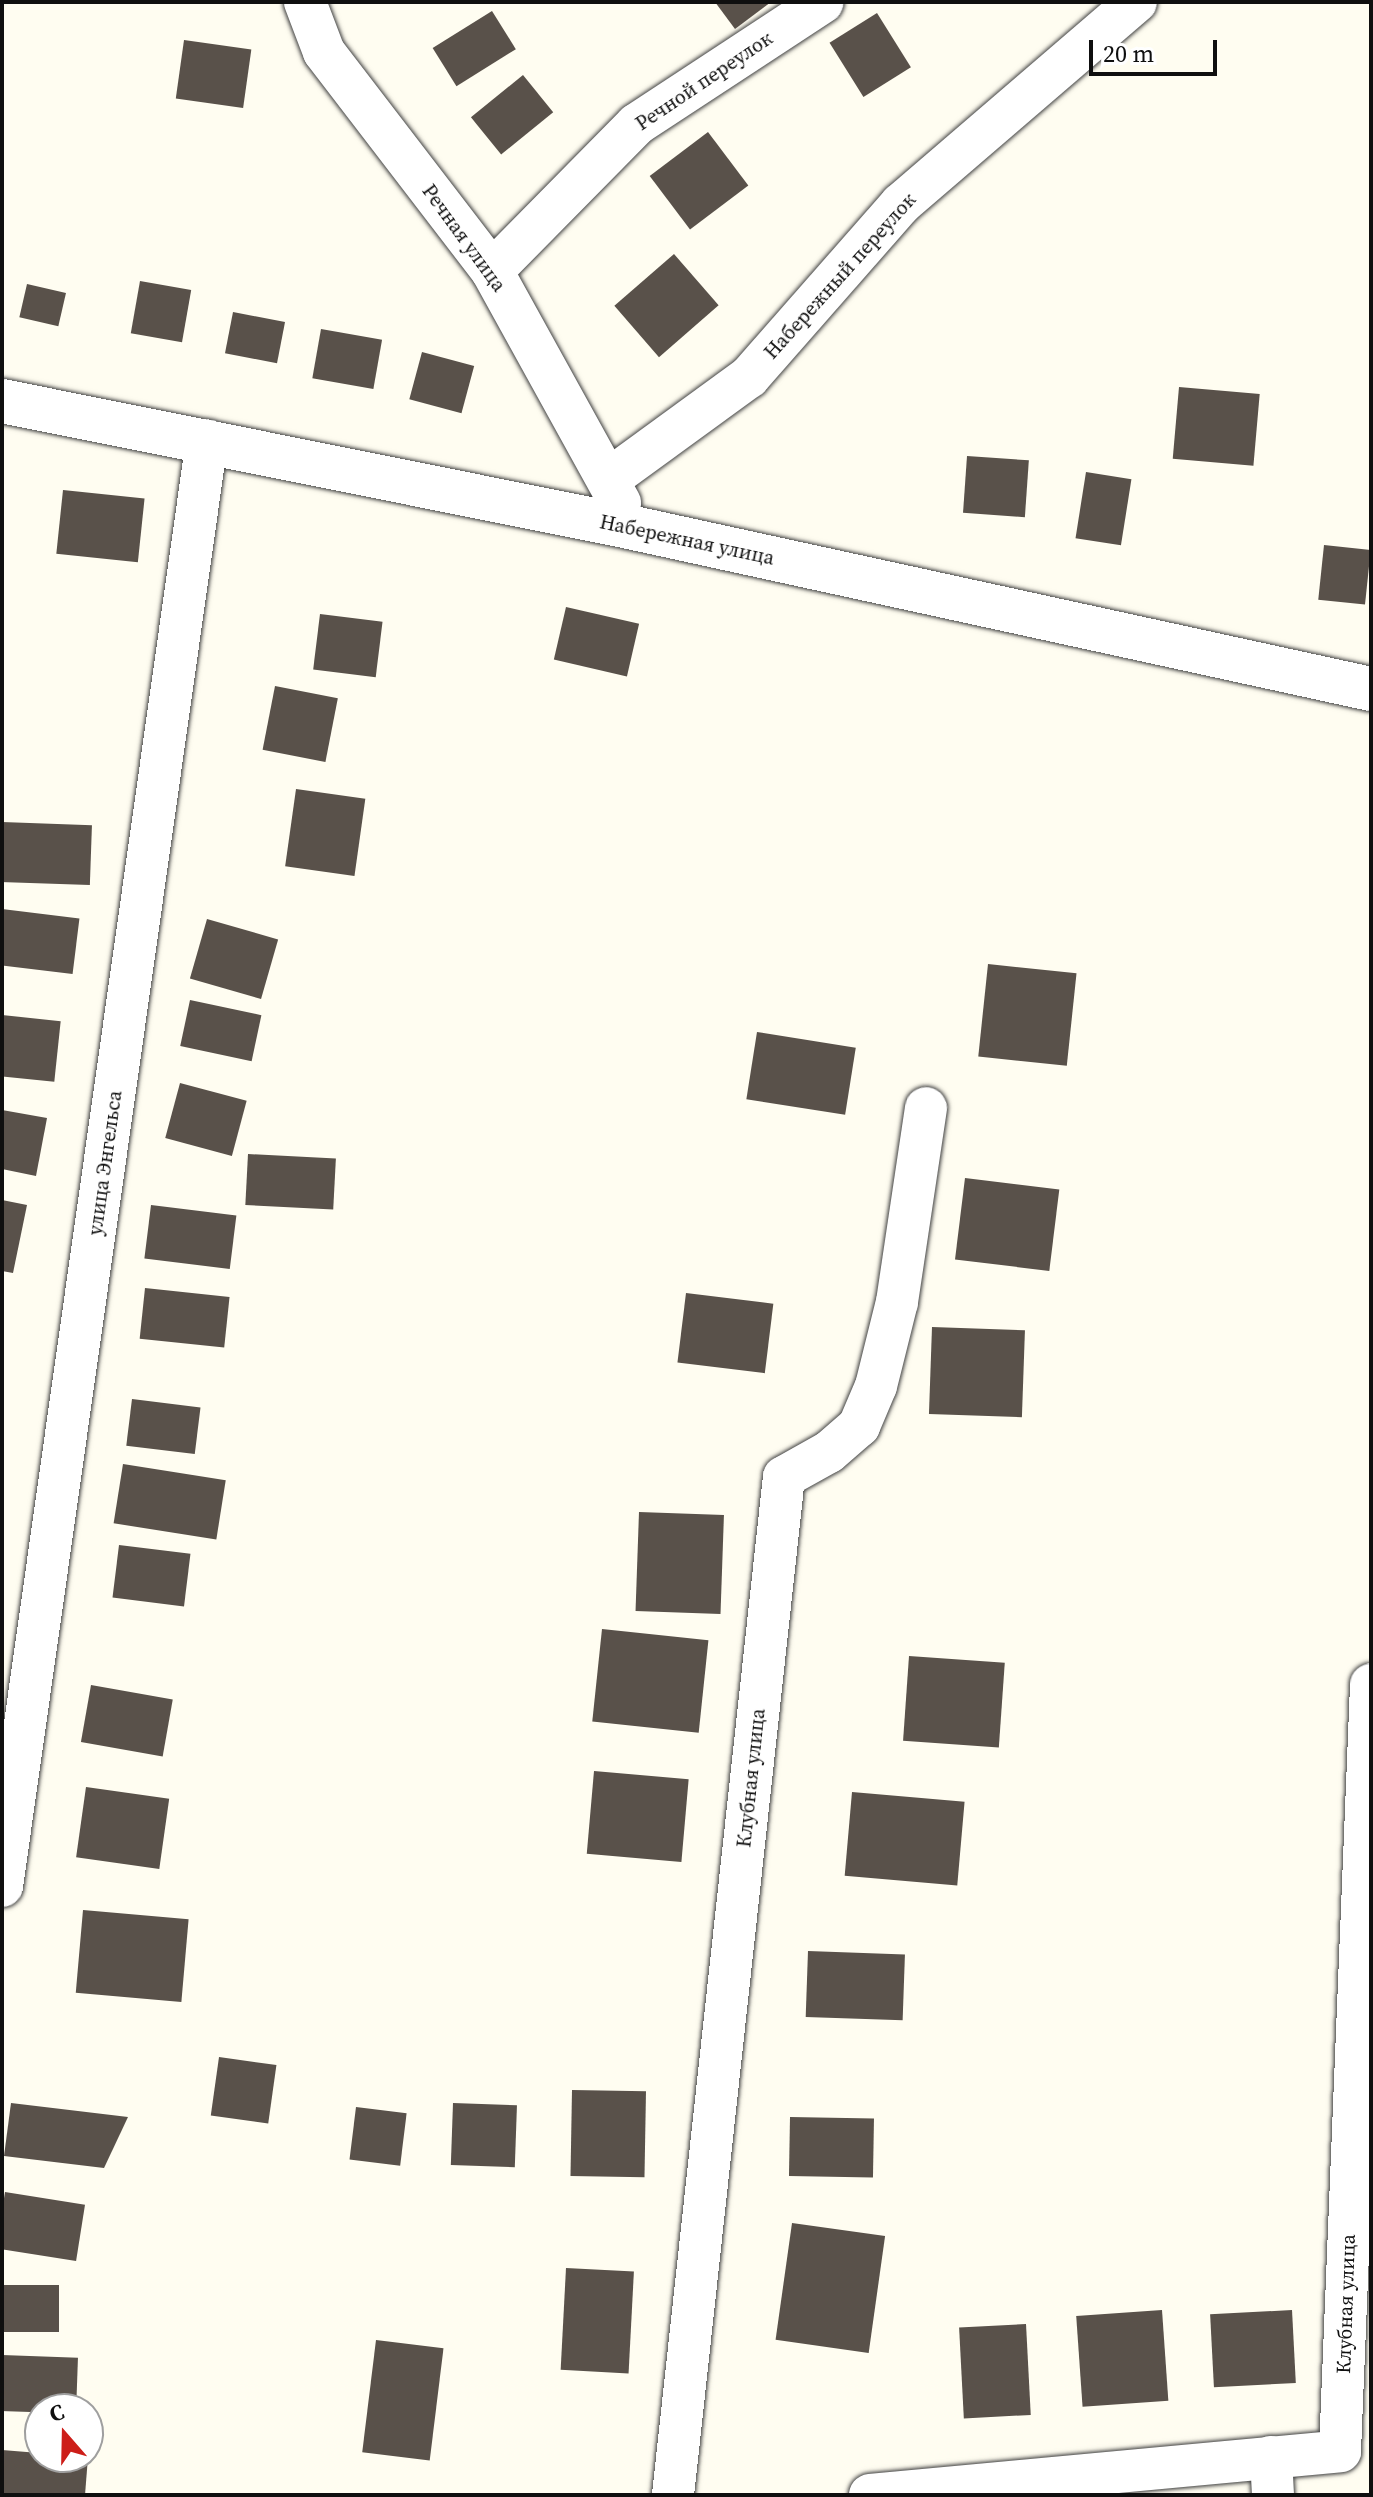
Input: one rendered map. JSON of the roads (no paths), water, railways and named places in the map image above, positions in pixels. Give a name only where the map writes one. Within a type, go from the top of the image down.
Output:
[{"type":"street","name":"Речная улица","points":[[305,2],[324,52],[492,271],[609,479],[629,527]]},
{"type":"street","name":"Речной переулок","points":[[492,271],[637,124],[823,2]]},
{"type":"street","name":"Набережный переулок","points":[[609,479],[749,377],[901,204],[1136,2]]},
{"type":"street","name":"Набережная улица","points":[[2,401],[629,527],[1371,689]]},
{"type":"street","name":"улица Энгельса","points":[[2,1886],[207,440]]},
{"type":"street","name":"Клубная улица","points":[[673,2495],[784,1477],[829,1452],[859,1426],[876,1386],[897,1302],[926,1108]]},
{"type":"street","name":"Клубная улица","points":[[870,2495],[1272,2476],[1340,2451],[1371,1685]]}]
